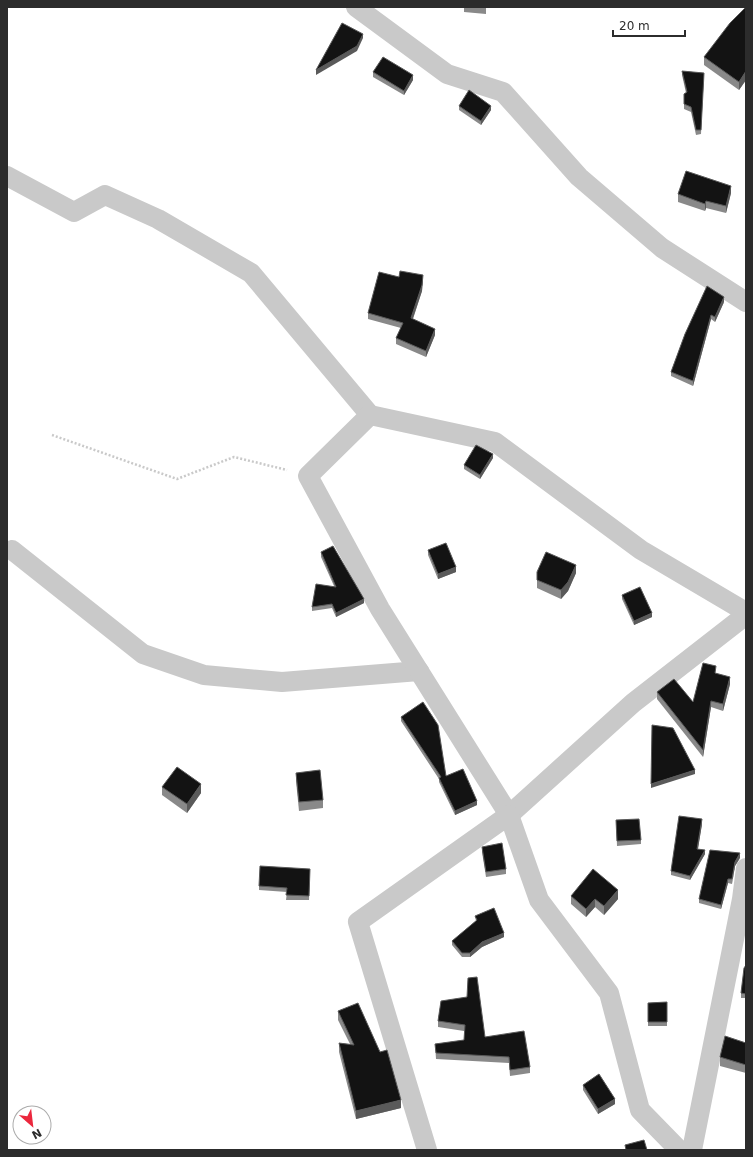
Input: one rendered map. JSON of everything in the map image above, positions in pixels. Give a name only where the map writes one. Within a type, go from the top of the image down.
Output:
[{"type":"street","points":[[356,7],[447,74],[503,92],[579,177],[662,248],[746,302]]},
{"type":"street","points":[[7,176],[74,212],[105,195],[158,219],[251,273],[370,415],[495,442],[641,550],[746,612]]},
{"type":"street","points":[[370,415],[308,476],[380,609],[509,815],[539,900],[609,993],[640,1110],[679,1150]]},
{"type":"street","points":[[12,550],[142,654],[204,675],[282,682],[419,671]]},
{"type":"street","points":[[427,1150],[358,922],[509,815],[633,703],[746,615]]},
{"type":"street","points":[[692,1150],[742,899],[746,868]]},
{"type":"path","points":[[52,435],[178,479],[234,457],[308,476]]},
{"type":"building","points":[[746,7],[746,71],[739,82],[704,57],[730,23]]},
{"type":"building","points":[[342,23],[363,34],[357,46],[316,70]]},
{"type":"building","points":[[383,57],[413,75],[404,91],[373,72]]},
{"type":"building","points":[[682,71],[704,73],[701,130],[696,130],[691,107],[684,104],[684,94],[687,92]]},
{"type":"building","points":[[469,90],[491,106],[481,121],[459,106]]},
{"type":"building","points":[[686,171],[731,186],[726,206],[706,201],[705,204],[678,194]]},
{"type":"building","points":[[400,271],[423,275],[422,285],[411,318],[435,329],[426,351],[396,338],[403,323],[368,313],[379,272],[399,277]]},
{"type":"building","points":[[707,286],[724,297],[715,317],[711,315],[693,381],[671,372],[685,334]]},
{"type":"building","points":[[476,445],[493,454],[480,475],[464,465]]},
{"type":"building","points":[[446,543],[456,567],[438,574],[428,550]]},
{"type":"building","points":[[333,546],[364,599],[336,613],[332,604],[312,607],[316,584],[336,587],[321,552]]},
{"type":"building","points":[[546,552],[576,565],[568,582],[561,590],[537,580],[537,572]]},
{"type":"building","points":[[640,587],[652,613],[634,621],[622,595]]},
{"type":"building","points":[[703,663],[716,666],[715,673],[730,677],[723,704],[711,701],[703,750],[657,692],[674,679],[693,702]]},
{"type":"building","points":[[423,702],[438,725],[446,776],[463,769],[477,801],[455,811],[439,778],[441,777],[401,717]]},
{"type":"building","points":[[652,725],[673,728],[695,770],[651,784]]},
{"type":"building","points":[[177,767],[201,784],[187,804],[162,787]]},
{"type":"building","points":[[320,770],[323,800],[299,802],[296,773]]},
{"type":"building","points":[[679,816],[702,819],[697,849],[705,850],[690,876],[671,871]]},
{"type":"building","points":[[639,819],[641,840],[617,841],[616,820]]},
{"type":"building","points":[[502,843],[506,869],[486,872],[482,847]]},
{"type":"building","points":[[710,850],[740,853],[735,862],[732,879],[728,879],[721,905],[699,899]]},
{"type":"building","points":[[260,866],[310,869],[309,896],[286,895],[287,888],[259,886]]},
{"type":"building","points":[[593,869],[618,890],[604,906],[595,899],[586,909],[571,896]]},
{"type":"building","points":[[494,908],[504,933],[482,942],[470,953],[462,953],[452,941],[477,920],[475,916]]},
{"type":"building","points":[[746,965],[746,994],[741,993],[744,968]]},
{"type":"building","points":[[477,977],[485,1037],[524,1031],[530,1067],[510,1070],[509,1057],[436,1053],[435,1044],[464,1040],[465,1025],[438,1021],[441,1001],[467,997],[468,978]]},
{"type":"building","points":[[667,1002],[667,1022],[648,1022],[648,1003]]},
{"type":"building","points":[[358,1003],[380,1052],[387,1050],[401,1100],[356,1111],[339,1043],[354,1045],[338,1011]]},
{"type":"building","points":[[725,1036],[746,1043],[746,1065],[720,1057]]},
{"type":"building","points":[[599,1074],[615,1099],[598,1109],[583,1085]]},
{"type":"building","points":[[644,1140],[647,1150],[626,1150],[625,1145]]}]
